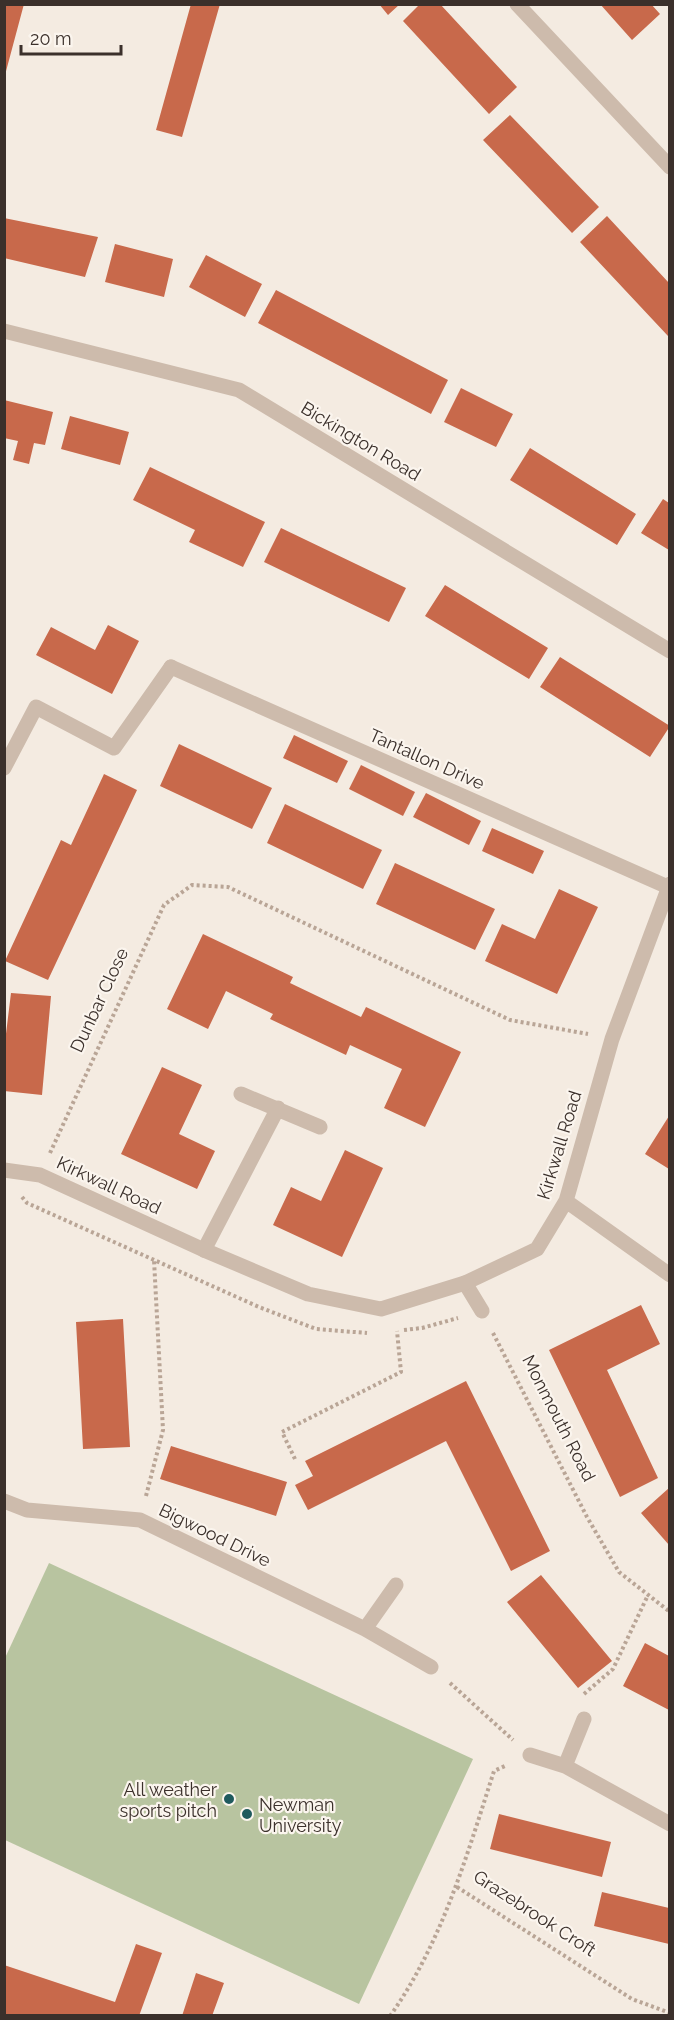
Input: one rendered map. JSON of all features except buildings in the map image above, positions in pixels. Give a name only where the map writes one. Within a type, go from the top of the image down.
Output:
[{"type":"street","points":[[517,4],[669,167]]},
{"type":"street","name":"Bickington Road","points":[[4,331],[239,390],[669,651]]},
{"type":"street","name":"Tantallon Drive","points":[[4,768],[36,706],[114,748],[171,667],[669,886]]},
{"type":"street","name":"Kirkwall Road","points":[[4,1170],[40,1175],[204,1251],[308,1294],[381,1309],[465,1283],[537,1249],[566,1201],[612,1039],[669,886]]},
{"type":"street","points":[[241,1094],[320,1127]]},
{"type":"street","points":[[204,1251],[278,1108]]},
{"type":"street","points":[[566,1201],[669,1275]]},
{"type":"street","points":[[465,1283],[482,1311]]},
{"type":"street","name":"Bigwood Drive","points":[[4,1501],[27,1510],[140,1520],[365,1629],[432,1666]]},
{"type":"street","points":[[365,1629],[396,1585]]},
{"type":"street","points":[[565,1767],[584,1719]]},
{"type":"street","points":[[530,1755],[565,1767],[669,1824]]},
{"type":"path","name":"Dunbar Close","points":[[40,1175],[164,905],[192,885],[228,887],[510,1020],[612,1039]]},
{"type":"path","points":[[140,1520],[163,1430],[154,1259]]},
{"type":"path","name":"Monmouth Road","points":[[482,1311],[619,1572],[648,1595]]},
{"type":"path","points":[[295,1459],[282,1432],[401,1372],[397,1331]]},
{"type":"path","points":[[584,1719],[584,1693],[613,1669],[648,1595],[669,1612]]},
{"type":"path","points":[[432,1666],[530,1755]]},
{"type":"path","name":"Grazebrook Croft","points":[[530,1755],[494,1771],[457,1887],[632,1999],[669,2013]]},
{"type":"path","points":[[390,2016],[408,1990],[457,1887]]},
{"type":"green space","name":"All weather sports pitch","points":[[49,1563],[473,1759],[359,2004],[5,1840],[5,1658]]},
{"type":"place","name":"All weather sports pitch","points":[[229,1799]]},
{"type":"place","name":"Newman University","points":[[247,1814]]}]
